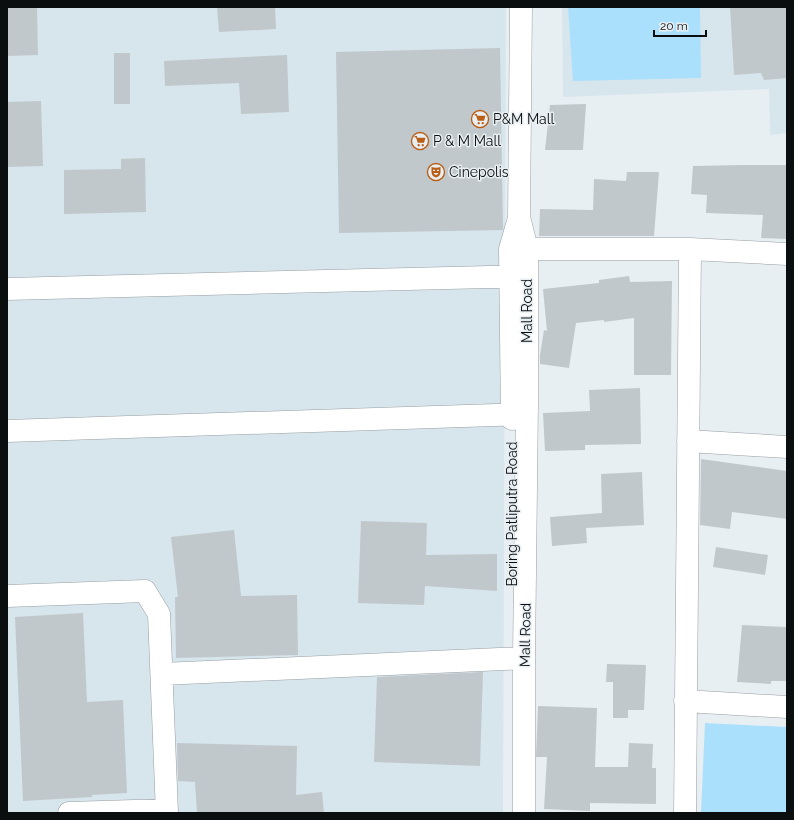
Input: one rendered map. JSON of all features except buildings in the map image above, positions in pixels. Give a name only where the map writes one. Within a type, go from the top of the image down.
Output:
[{"type":"street","name":"Mall Road","points":[[516,808],[520,414],[519,217],[521,7]]},
{"type":"street","points":[[519,249],[690,249],[787,254]]},
{"type":"street","points":[[685,813],[690,249]]},
{"type":"street","points":[[7,289],[519,276]]},
{"type":"street","points":[[7,431],[520,414]]},
{"type":"street","points":[[688,441],[787,447]]},
{"type":"street","points":[[7,596],[145,592],[159,614],[167,811],[69,813]]},
{"type":"street","points":[[162,674],[518,658]]},
{"type":"street","points":[[685,701],[787,707]]},
{"type":"shaded area","points":[[7,7],[506,7],[503,813],[7,813]]},
{"type":"shaded area","points":[[562,7],[787,7],[787,133],[770,135],[769,89],[563,97]]},
{"type":"shaded area","points":[[568,7],[700,7],[701,78],[573,81]]},
{"type":"shaded area","points":[[705,723],[787,727],[787,813],[701,813]]},
{"type":"place","name":"P&M Mall","points":[[480,119]]},
{"type":"place","name":"P & M Mall","points":[[420,141]]},
{"type":"place","name":"Cinepolis","points":[[436,172]]}]
